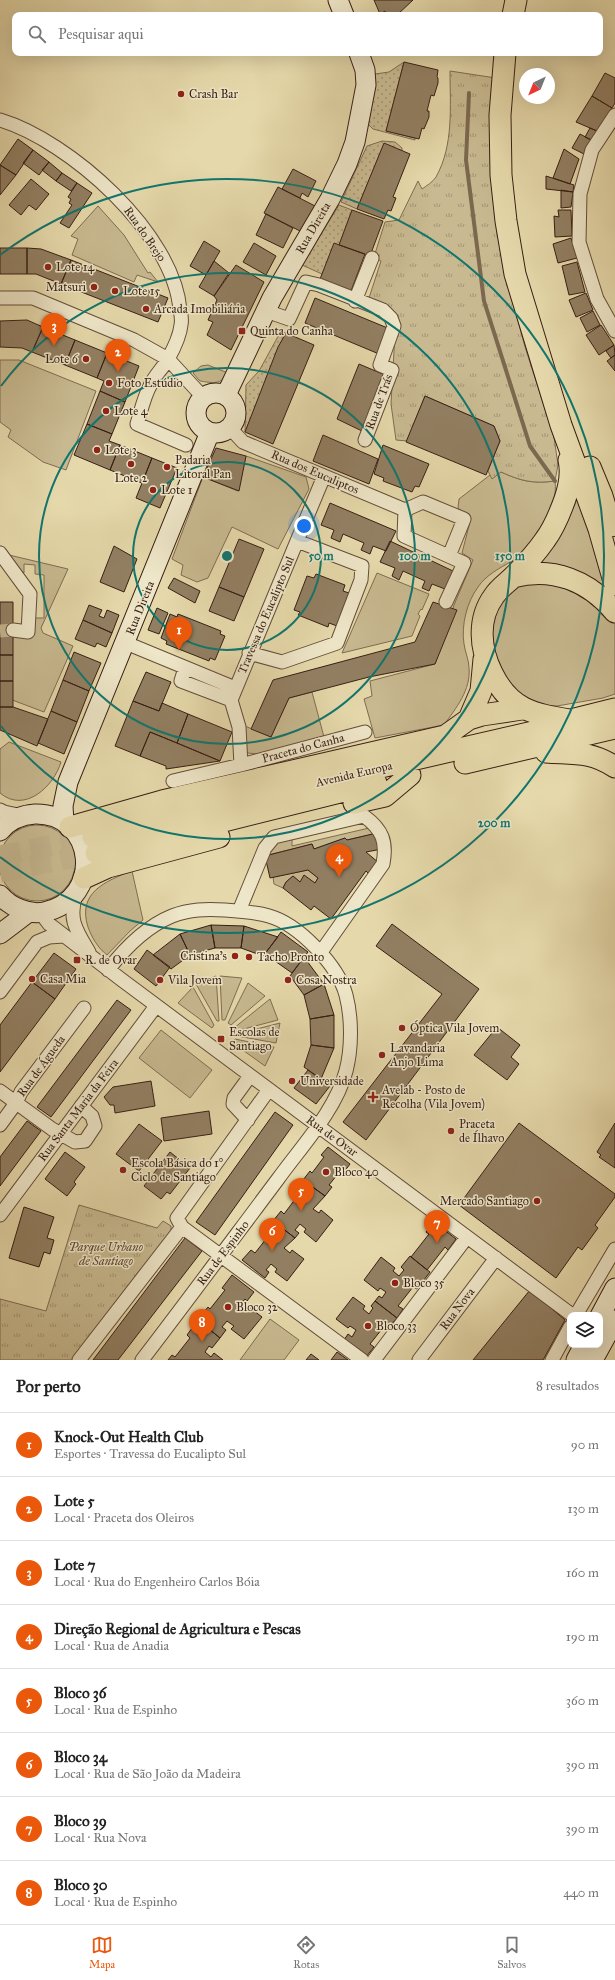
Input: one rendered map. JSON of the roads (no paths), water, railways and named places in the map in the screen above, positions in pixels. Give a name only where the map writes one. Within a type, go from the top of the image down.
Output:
[{"type":"main road","points":[[338,0],[343,12]]},
{"type":"main road","points":[[514,12],[516,0]]},
{"type":"main road","name":"Rua Direita","points":[[226,395],[266,311],[330,199],[352,150],[366,86],[365,70],[360,56]]},
{"type":"main road","points":[[505,56],[500,115],[501,175],[506,222],[515,274],[561,425],[598,529],[615,585]]},
{"type":"main road","points":[[538,349],[580,441],[602,496],[615,539]]},
{"type":"main road","points":[[213,392],[226,395],[231,399],[237,410],[236,417],[230,428],[221,433],[210,432],[204,429],[196,418],[198,404],[203,397],[213,392]]},
{"type":"main road","points":[[469,719],[481,691],[484,659],[481,631],[486,611],[493,596],[513,577],[546,540],[561,511],[569,488],[571,467],[561,425]]},
{"type":"main road","name":"Rua Direita","points":[[68,782],[126,643],[210,432]]},
{"type":"main road","points":[[513,577],[529,573],[545,573],[566,577],[587,587],[608,603],[615,612]]},
{"type":"main road","points":[[484,659],[499,688],[522,709],[535,714],[571,720]]},
{"type":"main road","points":[[353,774],[433,745],[469,719],[482,715],[522,709]]},
{"type":"main road","name":"Avenida Europa","points":[[614,715],[523,750],[94,845],[353,774],[546,729],[571,720],[614,715]]},
{"type":"main road","points":[[67,825],[162,801],[445,736]]},
{"type":"main road","points":[[523,750],[584,753],[604,760],[615,767]]},
{"type":"main road","points":[[1,900],[14,907],[34,912],[54,910],[66,903],[80,886],[108,867],[245,829],[385,796],[410,775]]},
{"type":"main road","points":[[0,831],[12,820],[27,815],[48,802],[68,782]]},
{"type":"main road","points":[[67,825],[63,806],[68,782]]},
{"type":"main road","points":[[27,815],[42,814],[67,825],[79,838],[84,850],[86,864],[80,886]]},
{"type":"main road","points":[[0,934],[34,912]]},
{"type":"main road","points":[[602,1312],[615,1288]]},
{"type":"main road","points":[[593,1360],[615,1320]]},
{"type":"main road","points":[[576,1360],[582,1348]]},
{"type":"street","points":[[615,115],[592,150],[580,194],[579,242],[597,299],[615,331]]},
{"type":"street","name":"Rua do Brejo","points":[[0,120],[30,132],[62,152],[106,188],[123,203],[140,223],[168,268],[179,296],[181,325],[168,359],[151,384],[136,424],[186,444]]},
{"type":"street","points":[[355,301],[372,258]]},
{"type":"street","name":"Rua de Trás","points":[[266,311],[289,319],[306,282],[319,285],[355,301],[383,310],[391,318],[394,326],[380,365],[392,370],[365,440]]},
{"type":"street","points":[[0,298],[33,298],[134,340],[168,359],[203,397]]},
{"type":"street","name":"Rua dos Eucaliptos","points":[[230,428],[243,442],[405,510]]},
{"type":"street","name":"Travessa do Eucalipto Sul","points":[[233,694],[324,476]]},
{"type":"street","points":[[446,602],[464,563],[404,536],[405,510],[423,502],[464,519],[449,556]]},
{"type":"street","points":[[249,653],[282,662],[337,643],[361,580],[362,566],[296,541]]},
{"type":"street","points":[[0,553],[30,594],[28,632],[13,630]]},
{"type":"street","points":[[126,643],[185,668],[181,681],[233,694],[239,727],[241,765]]},
{"type":"street","name":"Praceta do Canha","points":[[173,782],[365,732]]},
{"type":"street","points":[[0,810],[4,812],[27,815]]},
{"type":"street","points":[[239,910],[265,848],[274,837],[364,816],[375,824],[382,835],[386,850],[384,864],[321,952]]},
{"type":"street","name":"Rua de Ovar","points":[[80,886],[71,909],[76,930],[92,957]]},
{"type":"street","name":"Rua de Espinho","points":[[108,970],[120,954],[148,929],[172,916],[197,909],[239,910],[270,916],[298,932],[321,952],[346,994],[349,1020],[350,1044],[346,1071],[338,1094],[221,1256],[142,1360]]},
{"type":"street","name":"Rua de Ovar","points":[[34,912],[268,1091],[317,1125],[568,1312]]},
{"type":"street","points":[[0,992],[37,942],[49,937],[64,936]]},
{"type":"street","name":"Rua Santa Maria da Feira","points":[[0,1215],[156,1006]]},
{"type":"street","name":"Rua de Águeda","points":[[0,1125],[16,1103],[21,1092],[84,1008]]},
{"type":"street","points":[[248,1120],[233,1104],[234,1098],[250,1076]]},
{"type":"street","points":[[0,1091],[61,1134],[75,1142],[85,1141],[95,1126],[92,1116],[81,1106]]},
{"type":"street","points":[[79,1360],[180,1223],[268,1091]]},
{"type":"street","points":[[180,1223],[221,1256],[362,1360]]},
{"type":"street","points":[[374,1360],[467,1237]]},
{"type":"street","points":[[578,1312],[615,1249]]},
{"type":"street","name":"Rua Nova","points":[[419,1360],[496,1258]]},
{"type":"street","points":[[552,1360],[567,1332]]},
{"type":"waterway","points":[[469,93],[466,160],[484,301],[530,446],[555,481]]},
{"type":"tunnel","points":[[0,631],[13,630]]},
{"type":"tunnel","points":[[0,856],[93,837]]},
{"type":"tunnel","points":[[0,872],[96,853]]},
{"type":"place","name":"Crash Bar","points":[[181,94]]},
{"type":"place","name":"Lote 14","points":[[48,267]]},
{"type":"place","name":"Matsuri","points":[[94,287]]},
{"type":"place","name":"Lote 15","points":[[115,291]]},
{"type":"place","name":"Arcada Imobiliária","points":[[146,309]]},
{"type":"place","name":"Quinta do Canha","points":[[242,331]]},
{"type":"place","name":"Lote 7","points":[[54,346]]},
{"type":"place","name":"Lote 6","points":[[86,359]]},
{"type":"place","name":"Lote 5","points":[[118,372]]},
{"type":"place","name":"Foto Estúdio","points":[[109,383]]},
{"type":"place","name":"Lote 4","points":[[106,411]]},
{"type":"place","name":"Lote 3","points":[[97,450]]},
{"type":"place","name":"Lote 2","points":[[131,464]]},
{"type":"place","name":"Padaria Litoral Pan","points":[[167,467]]},
{"type":"place","name":"Lote 1","points":[[153,490]]},
{"type":"place","name":"Knock-Out Health Club","points":[[179,650]]},
{"type":"place","name":"Direção Regional de Agricultura e Pescas","points":[[339,877]]},
{"type":"place","name":"Cristina's","points":[[235,956]]},
{"type":"place","name":"Tacho Pronto","points":[[249,957]]},
{"type":"place","name":"R. de Ovar","points":[[77,960]]},
{"type":"place","name":"Casa Mia","points":[[32,979]]},
{"type":"place","name":"Vila Jovem","points":[[160,980]]},
{"type":"place","name":"Cosa Nostra","points":[[288,980]]},
{"type":"place","name":"Óptica Vila Jovem","points":[[402,1028]]},
{"type":"place","name":"Escolas de Santiago","points":[[221,1039]]},
{"type":"place","name":"Lavandaria Anjo Lima","points":[[382,1055]]},
{"type":"place","name":"Universidade","points":[[292,1081]]},
{"type":"place","name":"Avelab - Posto de Recolha (Vila Jovem)","points":[[373,1097]]},
{"type":"place","name":"Praceta de Ílhavo","points":[[451,1131]]},
{"type":"place","name":"Escola Básica do 1° Ciclo de Santiago","points":[[123,1170]]},
{"type":"place","name":"Bloco 40","points":[[326,1172]]},
{"type":"place","name":"Mercado Santiago","points":[[537,1201]]},
{"type":"place","name":"Bloco 36","points":[[301,1211]]},
{"type":"place","name":"Bloco 39","points":[[437,1243]]},
{"type":"place","name":"Bloco 34","points":[[272,1251]]},
{"type":"place","name":"Bloco 35","points":[[395,1283]]},
{"type":"place","name":"Bloco 32","points":[[228,1307]]},
{"type":"place","name":"Bloco 33","points":[[368,1326]]},
{"type":"place","name":"Bloco 30","points":[[202,1342]]},
{"type":"park label","name":"Parque Urbano de Santiago","points":[[106,1254]]}]
